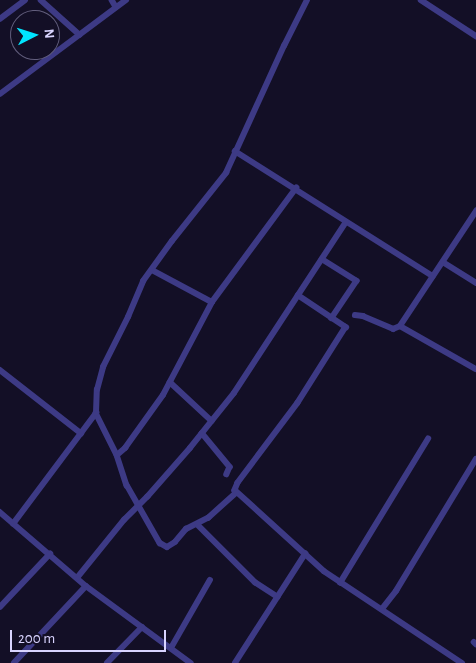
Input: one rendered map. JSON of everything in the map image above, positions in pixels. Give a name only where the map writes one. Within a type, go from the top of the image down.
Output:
[{"type":"street","points":[[0,19],[25,0]]},
{"type":"street","points":[[41,0],[80,35]]},
{"type":"street","points":[[112,0],[116,7]]},
{"type":"street","points":[[0,94],[126,0]]},
{"type":"street","points":[[236,492],[198,525],[194,524],[186,529],[167,547],[155,537],[127,485],[117,455],[96,413],[97,390],[103,367],[128,317],[143,281],[226,173],[307,0]]},
{"type":"street","points":[[421,0],[476,36]]},
{"type":"street","points":[[236,151],[433,276]]},
{"type":"street","points":[[117,455],[125,448],[170,382],[212,302],[296,188]]},
{"type":"street","points":[[355,315],[363,316],[392,328],[400,326],[476,211]]},
{"type":"street","points":[[77,578],[124,520],[202,433],[245,377],[346,222]]},
{"type":"street","points":[[322,259],[357,281],[332,318]]},
{"type":"street","points":[[443,262],[476,282]]},
{"type":"street","points":[[152,270],[212,302]]},
{"type":"street","points":[[298,295],[346,327],[298,403],[235,487],[236,492],[340,583],[462,663]]},
{"type":"street","points":[[400,326],[476,369]]},
{"type":"street","points":[[0,370],[82,433]]},
{"type":"street","points":[[170,382],[212,420]]},
{"type":"street","points":[[13,524],[50,471],[96,413]]},
{"type":"street","points":[[202,433],[230,467],[226,474]]},
{"type":"street","points":[[340,583],[428,439]]},
{"type":"street","points":[[382,609],[396,591],[476,459]]},
{"type":"street","points":[[0,512],[86,586],[191,663]]},
{"type":"street","points":[[198,525],[255,582],[278,597]]},
{"type":"street","points":[[0,607],[50,554]]},
{"type":"street","points":[[235,663],[305,554]]},
{"type":"street","points":[[171,648],[210,580]]},
{"type":"street","points":[[14,663],[86,586]]},
{"type":"street","points":[[108,663],[142,627]]}]
